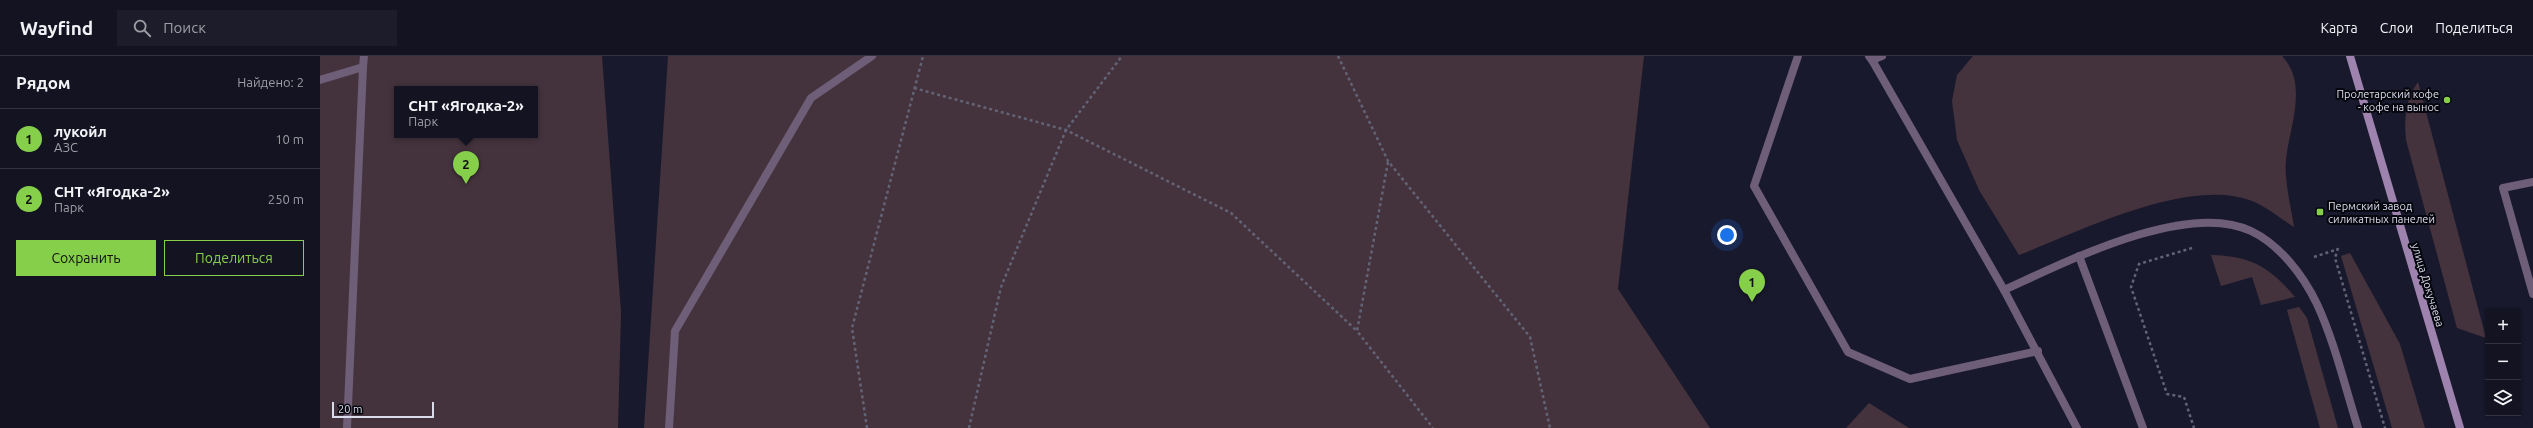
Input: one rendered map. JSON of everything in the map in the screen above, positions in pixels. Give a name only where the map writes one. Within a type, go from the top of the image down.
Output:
[{"type":"main road","name":"улица Докучаева","points":[[2350,56],[2460,428]]},
{"type":"street","points":[[347,428],[364,56]]},
{"type":"street","points":[[669,428],[675,331],[811,98],[872,56]]},
{"type":"street","points":[[1798,56],[1754,186],[1848,352],[1910,379],[2038,351]]},
{"type":"street","points":[[1882,56],[1871,58],[2038,351],[2077,428]]},
{"type":"street","points":[[320,80],[363,67]]},
{"type":"street","points":[[2533,182],[2503,188],[2533,294]]},
{"type":"street","points":[[2004,290],[2079,256],[2154,230],[2190,223],[2226,224],[2251,231],[2275,248],[2292,265],[2316,304],[2358,428]]},
{"type":"street","points":[[2079,256],[2143,428]]},
{"type":"path","points":[[867,428],[852,328],[923,56]]},
{"type":"path","points":[[968,428],[1001,287],[1066,130],[1122,56]]},
{"type":"path","points":[[1338,56],[1388,161],[1530,337],[1550,428]]},
{"type":"path","points":[[914,88],[1066,130],[1231,213],[1357,331],[1434,428]]},
{"type":"path","points":[[1357,331],[1388,161]]},
{"type":"path","points":[[2194,428],[2184,397],[2167,394],[2131,287],[2139,264],[2197,246]]},
{"type":"path","points":[[2338,248],[2335,258],[2385,428]]},
{"type":"shaded area","points":[[320,56],[602,56],[621,312],[618,428],[320,428]]},
{"type":"shaded area","points":[[668,56],[1644,56],[1618,289],[1710,428],[644,428]]},
{"type":"shaded area","points":[[1973,56],[2282,56],[2290,67],[2296,93],[2286,160],[2287,185],[2294,227],[2252,201],[2226,195],[2198,196],[2167,201],[2135,210],[2072,233],[2019,255],[1979,190],[1957,140],[1952,101],[1957,75]]},
{"type":"shaded area","points":[[2418,82],[2485,338],[2457,328],[2406,140],[2406,110],[2410,96]]},
{"type":"shaded area","points":[[2350,253],[2400,344],[2425,428],[2392,428],[2341,256]]},
{"type":"shaded area","points":[[2211,255],[2237,258],[2259,265],[2277,278],[2295,297],[2261,305],[2252,277],[2221,286]]},
{"type":"shaded area","points":[[2299,307],[2307,318],[2338,428],[2320,428],[2287,310]]},
{"type":"shaded area","points":[[1869,403],[1909,428],[1846,428]]},
{"type":"place","name":"Пролетарский кофе - кофе на вынос","points":[[2447,100]]},
{"type":"place","name":"СНТ «Ягодка-2»","points":[[466,184]]},
{"type":"place","name":"Пермский завод силикатных панелей","points":[[2320,212]]},
{"type":"place","name":"лукойл","points":[[1752,302]]}]
